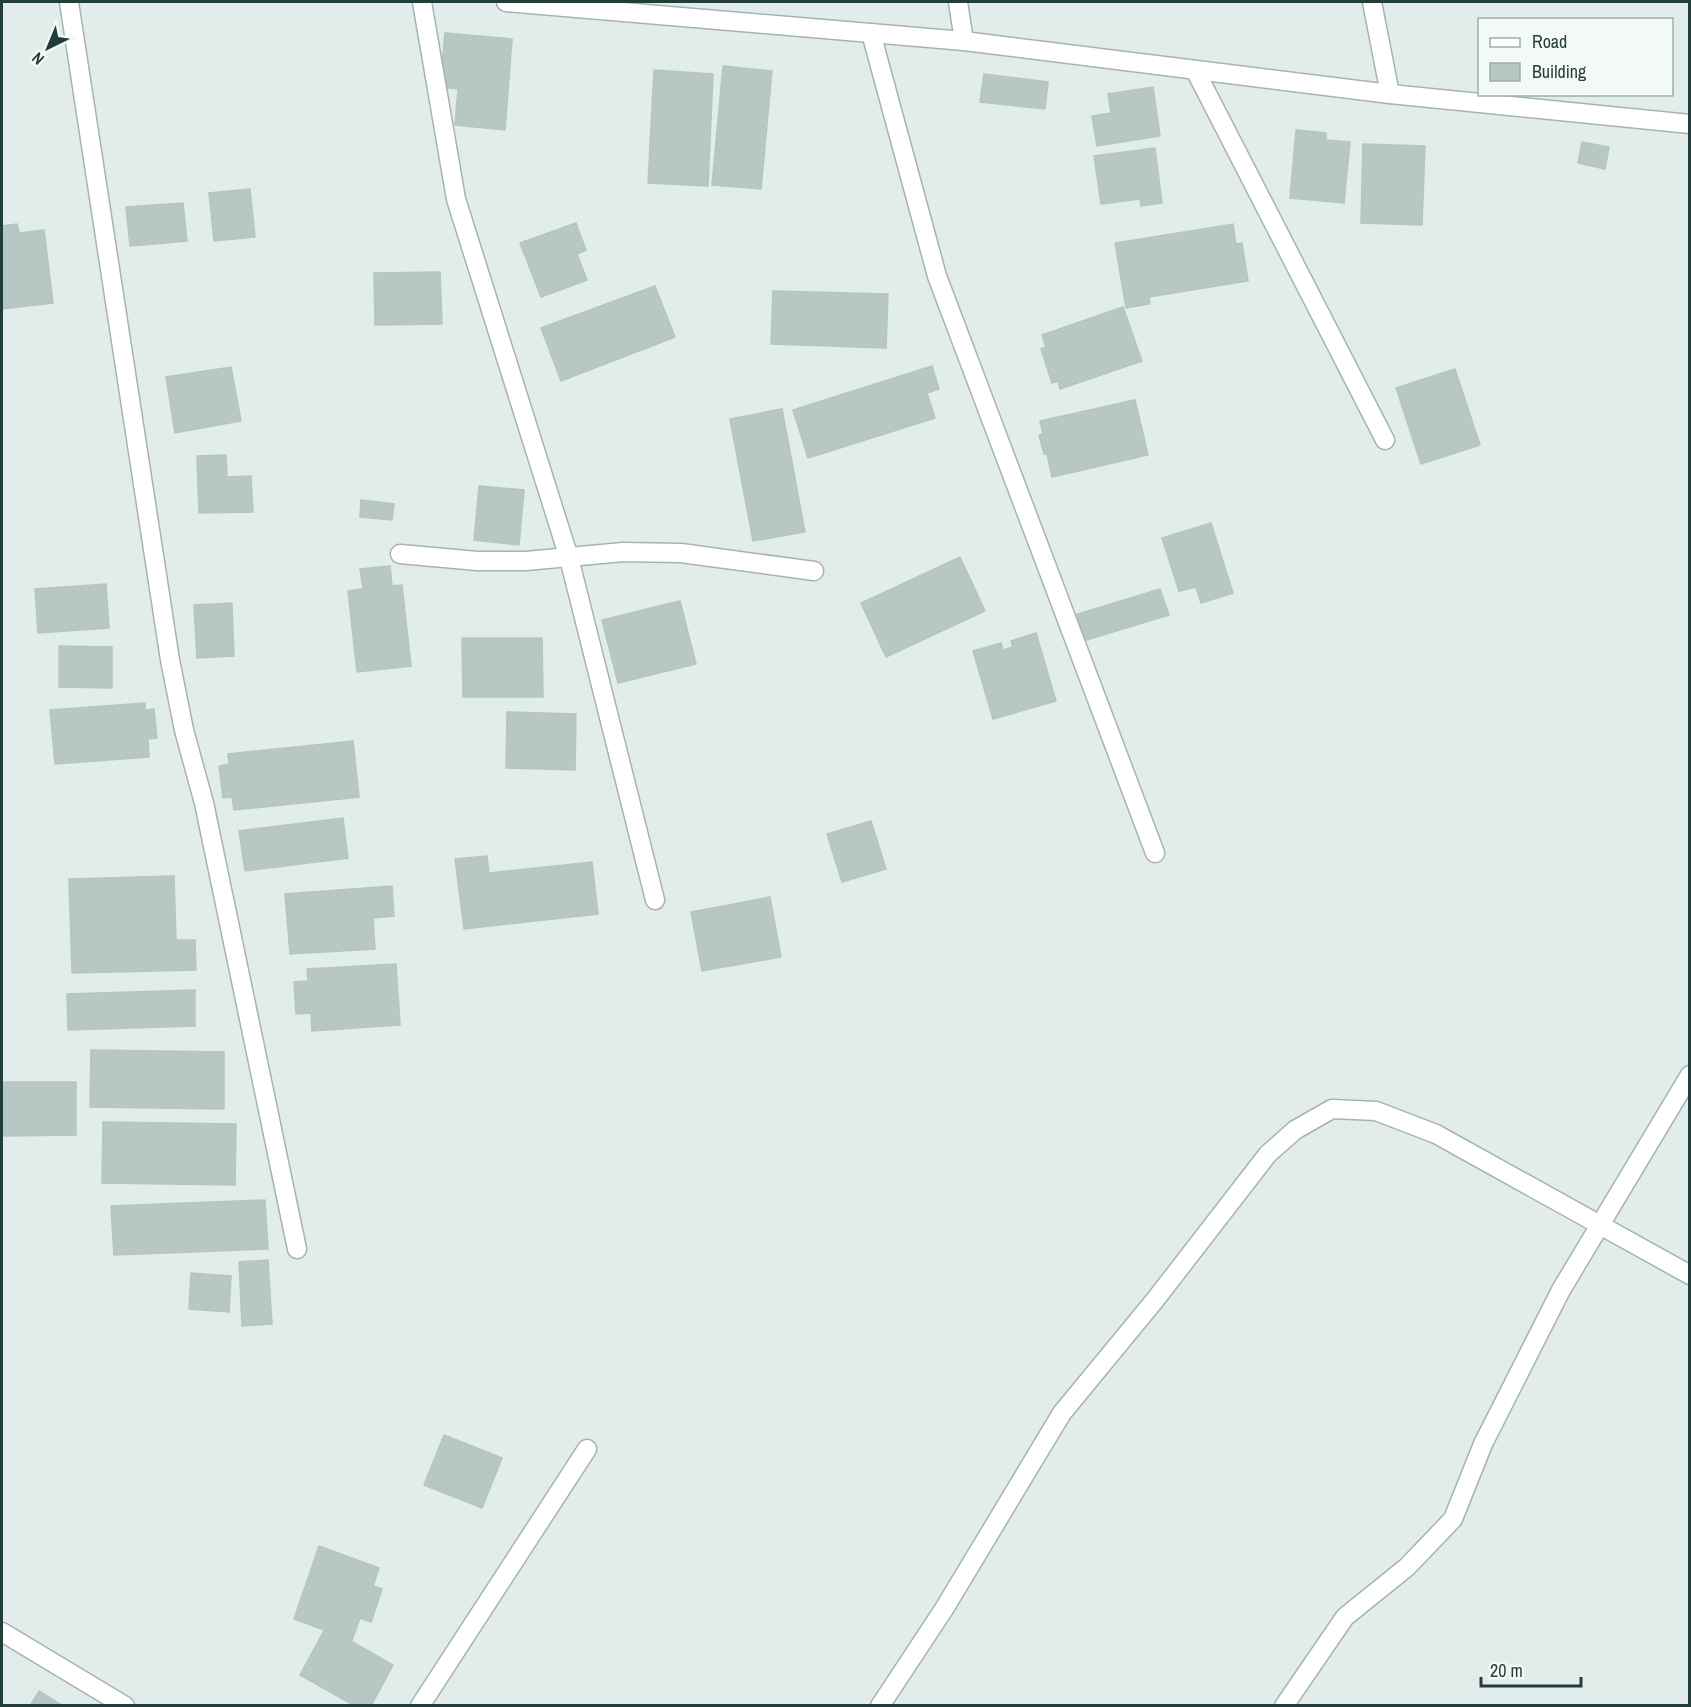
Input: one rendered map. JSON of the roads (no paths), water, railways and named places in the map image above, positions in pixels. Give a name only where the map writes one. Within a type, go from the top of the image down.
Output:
[{"type":"street","points":[[69,2],[170,660],[184,730],[204,803],[297,1249]]},
{"type":"street","points":[[422,2],[456,200],[569,558],[655,900]]},
{"type":"street","points":[[506,2],[964,41],[1390,94],[1689,124]]},
{"type":"street","points":[[958,2],[964,41]]},
{"type":"street","points":[[1371,2],[1390,94]]},
{"type":"street","points":[[871,33],[937,276],[1155,853]]},
{"type":"street","points":[[1195,70],[1385,440]]},
{"type":"street","points":[[400,554],[477,561],[526,561],[623,552],[681,553],[814,571]]},
{"type":"street","points":[[1284,1706],[1345,1617],[1407,1567],[1453,1519],[1484,1444],[1561,1290],[1689,1075]]},
{"type":"street","points":[[880,1706],[944,1609],[1062,1413],[1155,1300],[1268,1154],[1295,1130],[1332,1108],[1376,1111],[1436,1134],[1689,1275]]},
{"type":"street","points":[[420,1706],[587,1449]]},
{"type":"street","points":[[2,1632],[125,1706]]}]
